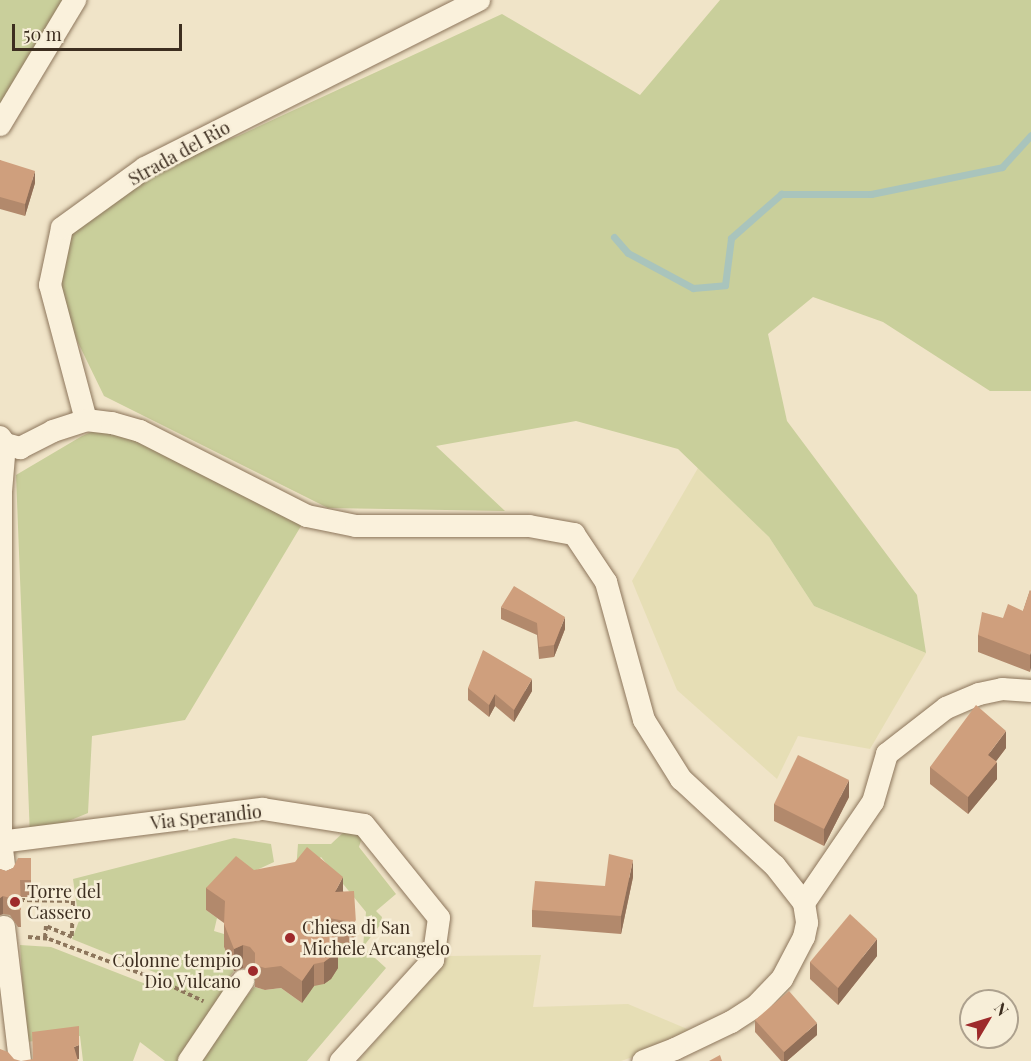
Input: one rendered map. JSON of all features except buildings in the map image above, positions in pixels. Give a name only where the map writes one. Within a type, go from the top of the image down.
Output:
[{"type":"street","points":[[0,125],[75,0]]},
{"type":"street","name":"Strada del Rio","points":[[87,420],[50,285],[62,228],[145,168],[479,0]]},
{"type":"street","points":[[4,875],[0,841],[2,441],[20,448],[53,431],[87,420],[140,431],[307,516],[356,526],[529,526],[574,534],[606,582],[644,720],[681,779],[775,866],[804,903],[807,923],[804,937],[782,979],[756,1006],[731,1022],[675,1049],[643,1061]]},
{"type":"street","points":[[804,903],[873,802],[887,754],[946,708],[979,694],[1002,688],[1031,685]]},
{"type":"street","points":[[1002,688],[1031,691]]},
{"type":"street","name":"Via Sperandio","points":[[0,841],[263,809],[364,825],[439,918],[433,960],[341,1061]]},
{"type":"street","points":[[8,936],[20,1061]]},
{"type":"street","points":[[189,1061],[243,981]]},
{"type":"path","points":[[20,900],[73,901],[72,937],[46,926],[45,938]]},
{"type":"path","points":[[8,936],[45,938],[160,981],[222,1011]]},
{"type":"shaded area","points":[[698,468],[769,537],[814,606],[926,653],[870,749],[798,736],[777,779],[677,690],[632,581]]},
{"type":"shaded area","points":[[541,955],[533,1007],[628,1004],[699,1034],[621,1061],[358,1061],[449,956]]},
{"type":"green space","points":[[0,0],[69,0],[0,110]]},
{"type":"green space","points":[[720,0],[1031,0],[1031,391],[990,391],[883,322],[813,297],[768,334],[787,421],[917,595],[926,653],[814,606],[769,537],[678,449],[576,421],[436,446],[505,511],[328,508],[104,396],[50,285],[62,228],[145,168],[238,136],[502,14],[640,95]]},
{"type":"green space","points":[[112,423],[307,516],[185,720],[92,736],[88,813],[30,837],[16,475],[82,436]]},
{"type":"green space","points":[[347,829],[363,834],[359,847],[396,894],[376,911],[382,917],[380,925],[363,947],[366,912],[321,857],[295,884],[298,844],[331,844]]},
{"type":"green space","points":[[234,838],[271,844],[274,862],[235,880],[206,910],[217,918],[214,931],[224,934],[224,947],[234,971],[226,982],[247,996],[254,987],[266,990],[281,988],[302,1003],[334,956],[339,942],[363,947],[386,968],[307,1061],[165,1061],[140,1042],[133,1061],[83,1061],[80,1036],[26,1042],[20,945],[51,947],[156,988],[164,976],[72,939],[79,921],[73,879]]},
{"type":"waterway","points":[[614,237],[628,253],[693,288],[725,285],[731,238],[781,194],[871,194],[1002,167],[1031,135]]},
{"type":"place","name":"Torre del Cassero","points":[[15,902]]},
{"type":"place","name":"Chiesa di San Michele Arcangelo","points":[[290,938]]},
{"type":"place","name":"Colonne tempio Dio Vulcano","points":[[253,971]]}]
